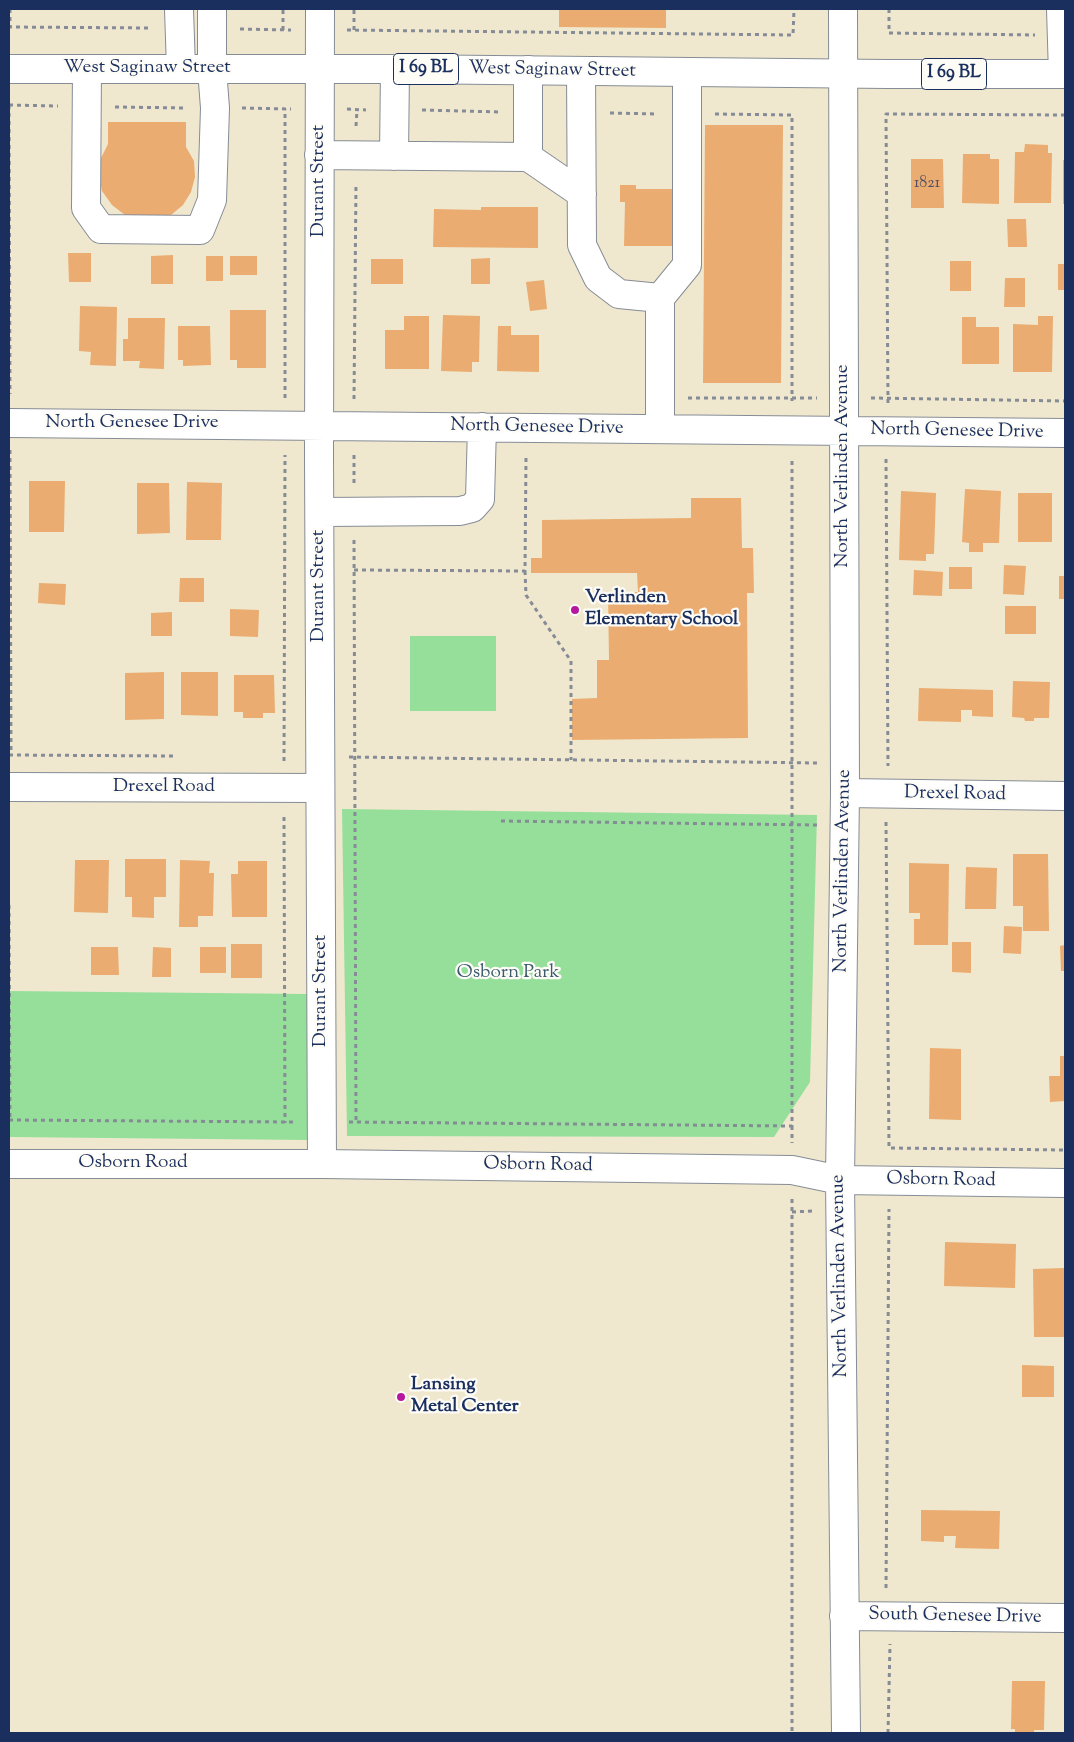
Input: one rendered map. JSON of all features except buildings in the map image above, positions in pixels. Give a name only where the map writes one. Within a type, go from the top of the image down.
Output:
[{"type":"street","name":"North Verlinden Avenue","points":[[843,9],[846,793],[840,1180],[846,1733]]},
{"type":"street","points":[[179,19],[181,69]]},
{"type":"street","points":[[87,69],[86,208],[101,229],[200,230],[212,200],[215,108],[212,69],[212,19]]},
{"type":"street","name":"Durant Street","points":[[320,19],[322,1164]]},
{"type":"street","points":[[1061,22],[1064,74]]},
{"type":"street","name":"West Saginaw Street","points":[[9,69],[395,69],[843,74],[1064,74]]},
{"type":"street","points":[[394,156],[395,69]]},
{"type":"street","points":[[528,70],[528,157]]},
{"type":"street","points":[[581,71],[582,246],[598,278],[619,294],[660,298]]},
{"type":"street","points":[[660,429],[660,298],[687,265],[688,72]]},
{"type":"street","points":[[320,155],[528,157],[582,194]]},
{"type":"street","name":"North Genesee Drive","points":[[9,423],[284,424],[1065,433]]},
{"type":"street","points":[[320,512],[460,511],[472,508],[480,500],[482,427]]},
{"type":"street","name":"Drexel Road","points":[[9,787],[320,788]]},
{"type":"street","name":"Drexel Road","points":[[846,793],[1065,796]]},
{"type":"street","name":"Osborn Road","points":[[9,1164],[322,1164],[792,1170],[840,1180],[1065,1183]]},
{"type":"street","name":"South Genesee Drive","points":[[844,1616],[1065,1618]]},
{"type":"path","points":[[10,9],[10,27],[179,19]]},
{"type":"path","points":[[283,9],[283,30]]},
{"type":"path","points":[[354,9],[354,30]]},
{"type":"path","points":[[212,19],[283,30],[320,19],[354,30],[793,34],[794,9]]},
{"type":"path","points":[[889,9],[889,33],[1061,22]]},
{"type":"path","points":[[284,1123],[285,109]]},
{"type":"path","points":[[356,110],[354,426],[356,1122]]},
{"type":"path","points":[[1065,115],[886,114],[889,398],[888,794],[886,824],[889,1148],[1065,1150]]},
{"type":"path","points":[[792,115],[792,1733]]},
{"type":"path","points":[[526,458],[524,571],[526,595],[571,661],[571,760]]},
{"type":"path","points":[[354,570],[524,571]]},
{"type":"path","points":[[9,755],[176,756]]},
{"type":"path","points":[[284,757],[898,764]]},
{"type":"path","points":[[501,821],[896,824]]},
{"type":"path","points":[[9,905],[10,1120],[284,1123],[322,1120],[356,1122],[792,1126]]},
{"type":"path","points":[[888,1733],[890,1646],[886,1588],[889,1207]]},
{"type":"green space","points":[[410,636],[496,636],[496,711],[410,711]]},
{"type":"green space","name":"Osborn Park","points":[[342,809],[817,815],[810,1082],[774,1137],[347,1136]]},
{"type":"green space","points":[[9,991],[308,994],[307,1140],[9,1137]]},
{"type":"place","name":"Verlinden Elementary School","points":[[575,610]]},
{"type":"place","name":"Lansing Metal Center","points":[[401,1397]]}]
